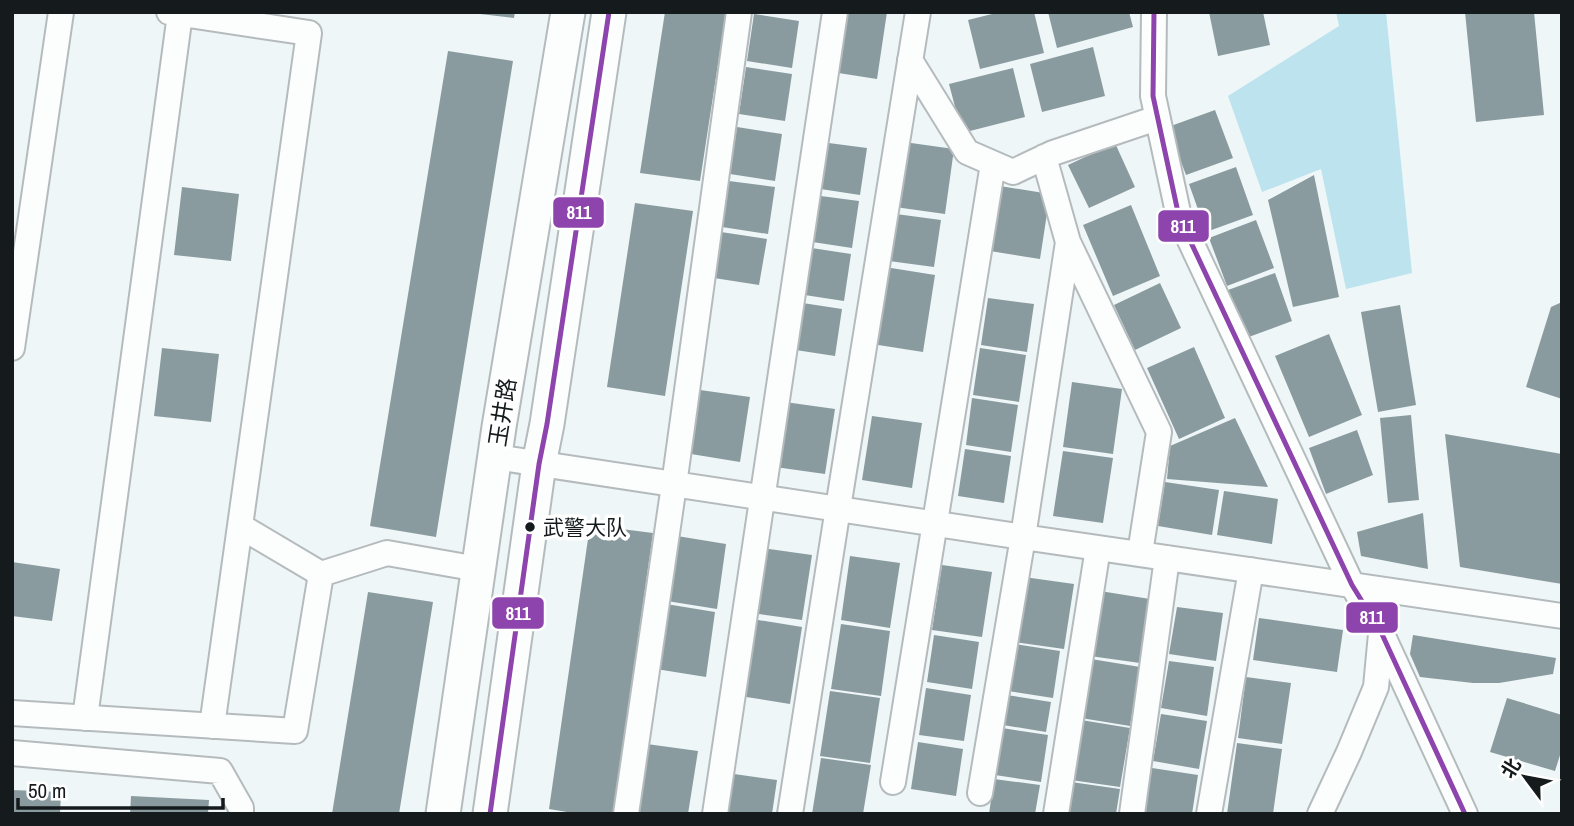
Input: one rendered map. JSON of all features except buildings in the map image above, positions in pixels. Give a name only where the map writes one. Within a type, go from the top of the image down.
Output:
[{"type":"street","points":[[12,348],[61,12]]},
{"type":"street","name":"玉井路","points":[[443,814],[495,457],[568,12]]},
{"type":"street","name":"玉井路","points":[[490,814],[539,464],[610,12]]},
{"type":"street","points":[[626,814],[739,12]]},
{"type":"street","points":[[715,814],[835,12]]},
{"type":"street","points":[[790,814],[918,12]]},
{"type":"street","points":[[1154,12],[1153,96],[1179,217],[1352,585],[1381,632],[1465,814]]},
{"type":"street","points":[[85,718],[175,13],[309,33],[212,726]]},
{"type":"street","points":[[910,60],[967,152],[1013,172],[1044,157],[1157,118]]},
{"type":"street","points":[[1044,157],[1068,242],[1159,432],[1140,554]]},
{"type":"street","points":[[893,782],[993,164]]},
{"type":"street","points":[[980,793],[1068,242]]},
{"type":"street","points":[[495,457],[1562,616]]},
{"type":"street","points":[[240,526],[321,574],[387,553],[478,569]]},
{"type":"street","points":[[1056,814],[1098,548]]},
{"type":"street","points":[[1132,814],[1167,558]]},
{"type":"street","points":[[1209,814],[1251,570]]},
{"type":"street","points":[[12,713],[295,730],[321,574]]},
{"type":"street","points":[[1320,814],[1376,687],[1381,632]]},
{"type":"street","points":[[12,753],[220,771],[241,808],[241,814]]},
{"type":"shaded area","points":[[1336,12],[1386,12],[1412,273],[1346,289],[1321,169],[1262,192],[1228,96],[1339,26]]},
{"type":"transit line","name":"811","points":[[490,814],[539,464],[609,12]]},
{"type":"transit line","name":"811","points":[[1154,12],[1153,96],[1179,217],[1352,585],[1381,632],[1465,814]]},
{"type":"place","name":"武警大队","points":[[530,527]]}]
